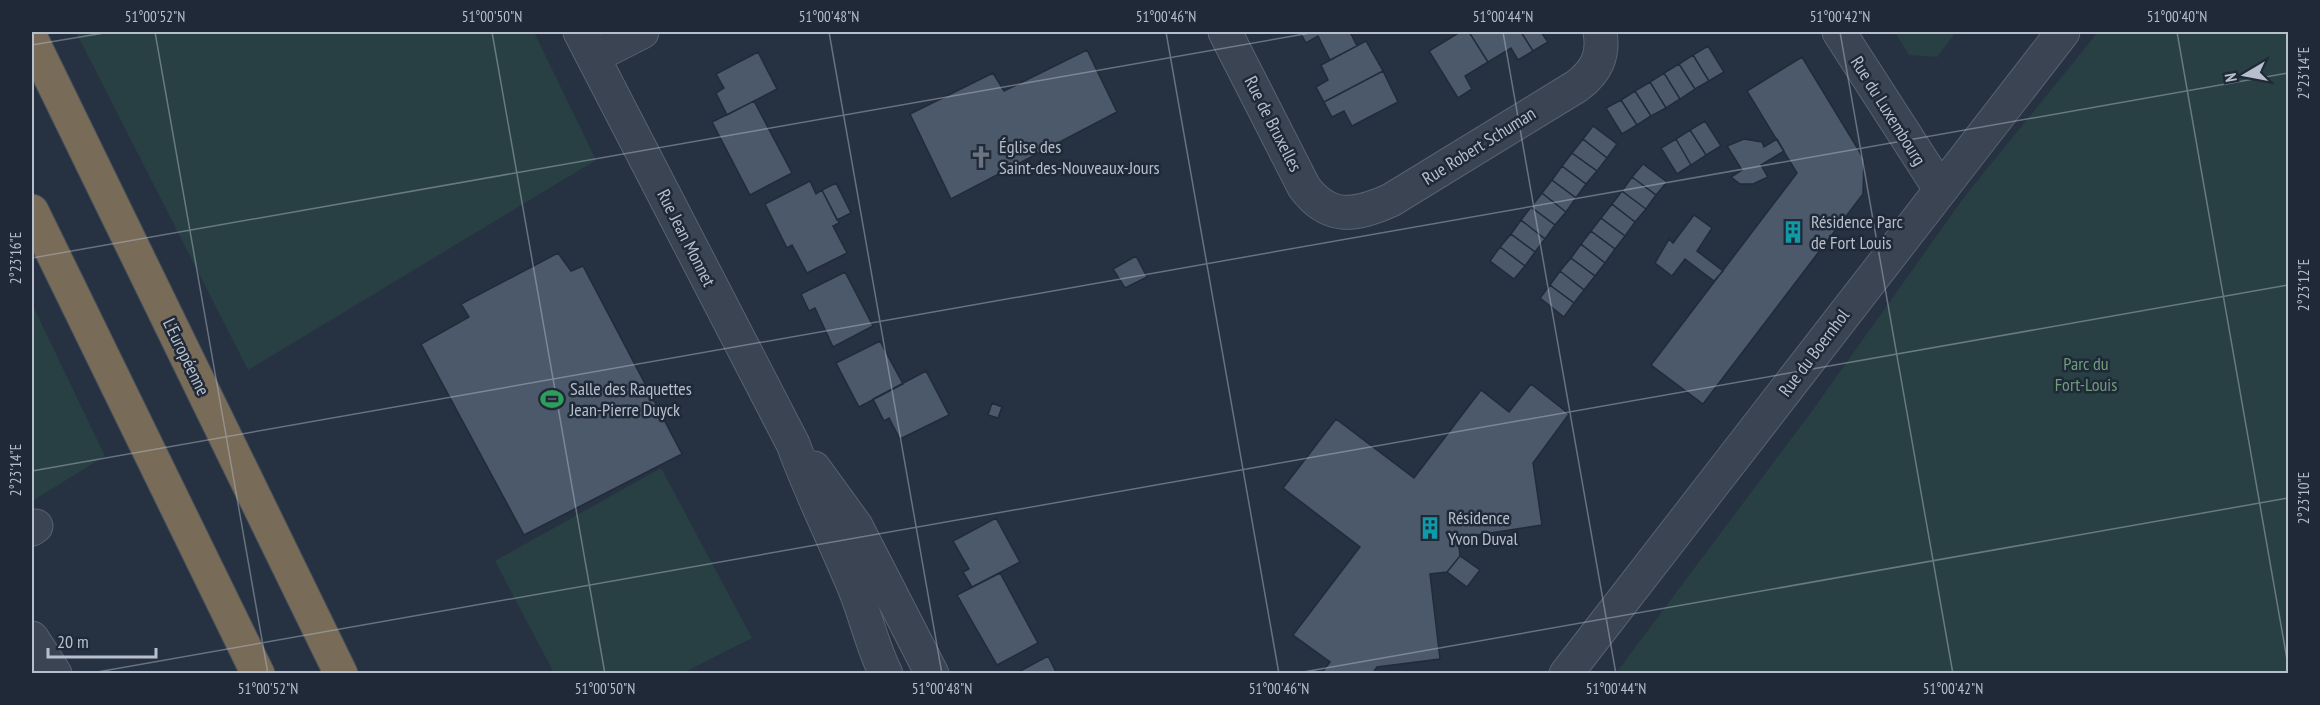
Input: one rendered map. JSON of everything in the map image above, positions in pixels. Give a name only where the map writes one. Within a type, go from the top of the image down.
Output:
[{"type":"highway","name":"L'Européenne","points":[[32,40],[341,674]]},
{"type":"highway","points":[[32,211],[258,674]]},
{"type":"street","points":[[586,44],[642,32]]},
{"type":"street","name":"Rue de Bruxelles","points":[[1225,32],[1304,187],[1320,205],[1329,210]]},
{"type":"street","name":"Rue du Luxembourg","points":[[1839,32],[1940,189]]},
{"type":"street","name":"Rue du Boernhol","points":[[1566,674],[2063,32]]},
{"type":"street","name":"Rue Robert Schuman","points":[[1329,210],[1364,211],[1391,200],[1586,80],[1597,65],[1601,37]]},
{"type":"street","name":"Rue Jean Monnet","points":[[586,44],[793,444],[812,495],[853,585],[870,639],[886,674]]},
{"type":"street","name":"Rue Jean Monnet","points":[[793,444],[835,495],[856,526],[932,674]]},
{"type":"street","points":[[32,638],[55,674]]},
{"type":"green space","points":[[76,32],[534,32],[596,160],[248,370]]},
{"type":"green space","points":[[1895,32],[1956,32],[1937,57],[1909,55]]},
{"type":"green space","name":"Parc du Fort-Louis","points":[[2098,32],[2288,32],[2288,673],[1616,673],[1812,411],[1965,196]]},
{"type":"green space","points":[[32,304],[105,456],[32,501]]},
{"type":"green space","points":[[661,468],[752,638],[683,673],[554,673],[495,561]]},
{"type":"building","points":[[1300,32],[1350,32],[1357,46],[1330,60],[1318,36],[1306,43]]},
{"type":"building","points":[[1460,32],[1469,32],[1488,62],[1465,76],[1472,89],[1458,98],[1429,51]]},
{"type":"building","points":[[1469,32],[1521,32],[1533,51],[1518,60],[1511,48],[1488,62]]},
{"type":"building","points":[[1521,32],[1541,32],[1548,42],[1533,51]]},
{"type":"building","points":[[1366,41],[1383,71],[1324,102],[1316,87],[1328,80],[1321,65]]},
{"type":"building","points":[[1708,46],[1724,72],[1709,81],[1693,55]]},
{"type":"building","name":"Église des Saint-des-Nouveaux-Jours","points":[[1087,50],[1117,112],[951,199],[910,114],[993,73],[1004,91]]},
{"type":"building","points":[[758,52],[777,89],[727,115],[716,93],[724,88],[716,74]]},
{"type":"building","points":[[1693,55],[1709,81],[1695,89],[1679,64]]},
{"type":"building","name":"Résidence Parc de Fort Louis","points":[[1802,57],[1864,159],[1863,194],[1703,404],[1651,365],[1797,173],[1747,91]]},
{"type":"building","points":[[1679,64],[1695,89],[1680,99],[1664,73]]},
{"type":"building","points":[[1383,71],[1398,102],[1352,126],[1344,111],[1332,117],[1324,102]]},
{"type":"building","points":[[1664,73],[1680,99],[1666,108],[1650,82]]},
{"type":"building","points":[[1650,82],[1666,108],[1651,116],[1635,91]]},
{"type":"building","points":[[1635,91],[1651,116],[1637,125],[1621,100]]},
{"type":"building","points":[[1621,100],[1637,125],[1622,134],[1606,108]]},
{"type":"building","points":[[754,101],[792,173],[750,195],[712,122]]},
{"type":"building","points":[[1705,121],[1721,146],[1706,155],[1690,130]]},
{"type":"building","points":[[1593,126],[1617,144],[1607,158],[1583,139]]},
{"type":"building","points":[[1690,130],[1706,155],[1691,165],[1676,139]]},
{"type":"building","points":[[1583,139],[1607,158],[1597,171],[1572,153]]},
{"type":"building","points":[[1676,139],[1691,165],[1677,174],[1661,148]]},
{"type":"building","points":[[1744,139],[1762,142],[1764,147],[1777,139],[1784,151],[1761,165],[1768,177],[1753,184],[1740,184],[1731,177],[1742,170],[1727,146]]},
{"type":"building","points":[[1572,153],[1597,171],[1586,184],[1562,166]]},
{"type":"building","points":[[1643,164],[1667,182],[1656,195],[1632,177]]},
{"type":"building","points":[[1562,166],[1586,184],[1576,198],[1552,180]]},
{"type":"building","points":[[1632,177],[1656,195],[1646,209],[1622,191]]},
{"type":"building","points":[[1552,180],[1576,198],[1566,212],[1542,193]]},
{"type":"building","points":[[810,181],[816,194],[822,190],[839,223],[833,226],[847,253],[807,273],[792,245],[787,248],[765,204]]},
{"type":"building","points":[[836,183],[851,213],[837,220],[822,190]]},
{"type":"building","points":[[1622,191],[1646,209],[1635,222],[1612,204]]},
{"type":"building","points":[[1542,193],[1566,212],[1555,225],[1531,207]]},
{"type":"building","points":[[1612,204],[1635,222],[1625,236],[1601,218]]},
{"type":"building","points":[[1531,207],[1555,225],[1545,239],[1521,220]]},
{"type":"building","points":[[1694,215],[1712,228],[1697,251],[1723,271],[1714,281],[1685,259],[1672,276],[1655,263],[1669,239],[1673,243]]},
{"type":"building","points":[[1601,218],[1625,236],[1615,249],[1591,231]]},
{"type":"building","points":[[1521,220],[1545,239],[1535,252],[1511,234]]},
{"type":"building","points":[[1591,231],[1615,249],[1605,263],[1581,244]]},
{"type":"building","points":[[1511,234],[1535,252],[1525,266],[1500,247]]},
{"type":"building","points":[[1581,244],[1605,263],[1595,276],[1571,258]]},
{"type":"building","points":[[1500,247],[1525,266],[1514,279],[1490,261]]},
{"type":"building","name":"Salle des Raquettes Jean-Pierre Duyck","points":[[558,253],[571,271],[583,266],[682,454],[524,535],[421,344],[469,317],[461,304]]},
{"type":"building","points":[[1136,256],[1147,277],[1125,288],[1113,269]]},
{"type":"building","points":[[1571,258],[1595,276],[1584,290],[1560,271]]},
{"type":"building","points":[[1560,271],[1584,290],[1574,303],[1550,285]]},
{"type":"building","points":[[845,272],[873,326],[833,347],[815,308],[809,311],[801,294]]},
{"type":"building","points":[[1550,285],[1574,303],[1564,317],[1540,298]]},
{"type":"building","points":[[880,341],[903,384],[859,407],[836,363]]},
{"type":"building","points":[[926,371],[949,415],[900,439],[889,418],[884,421],[873,399]]},
{"type":"building","name":"Résidence Yvon Duval","points":[[1531,384],[1569,414],[1533,463],[1542,525],[1458,538],[1460,556],[1447,572],[1430,574],[1440,659],[1377,667],[1372,674],[1321,674],[1330,662],[1293,635],[1360,547],[1283,488],[1336,419],[1414,478],[1481,390],[1509,412]]},
{"type":"building","points":[[992,403],[1002,407],[998,418],[988,415]]},
{"type":"building","points":[[996,518],[1020,562],[972,587],[963,572],[969,569],[953,541]]},
{"type":"building","points":[[1460,556],[1480,570],[1467,587],[1447,572]]},
{"type":"building","points":[[1000,573],[1038,643],[997,665],[957,595]]},
{"type":"building","points":[[1048,656],[1057,674],[1015,674]]},
{"type":"place","name":"Église des Saint-des-Nouveaux-Jours","points":[[981,157]]},
{"type":"place","name":"Résidence Parc de Fort Louis","points":[[1793,232]]},
{"type":"place","name":"Salle des Raquettes Jean-Pierre Duyck","points":[[552,399]]},
{"type":"place","name":"Résidence Yvon Duval","points":[[1430,528]]}]
